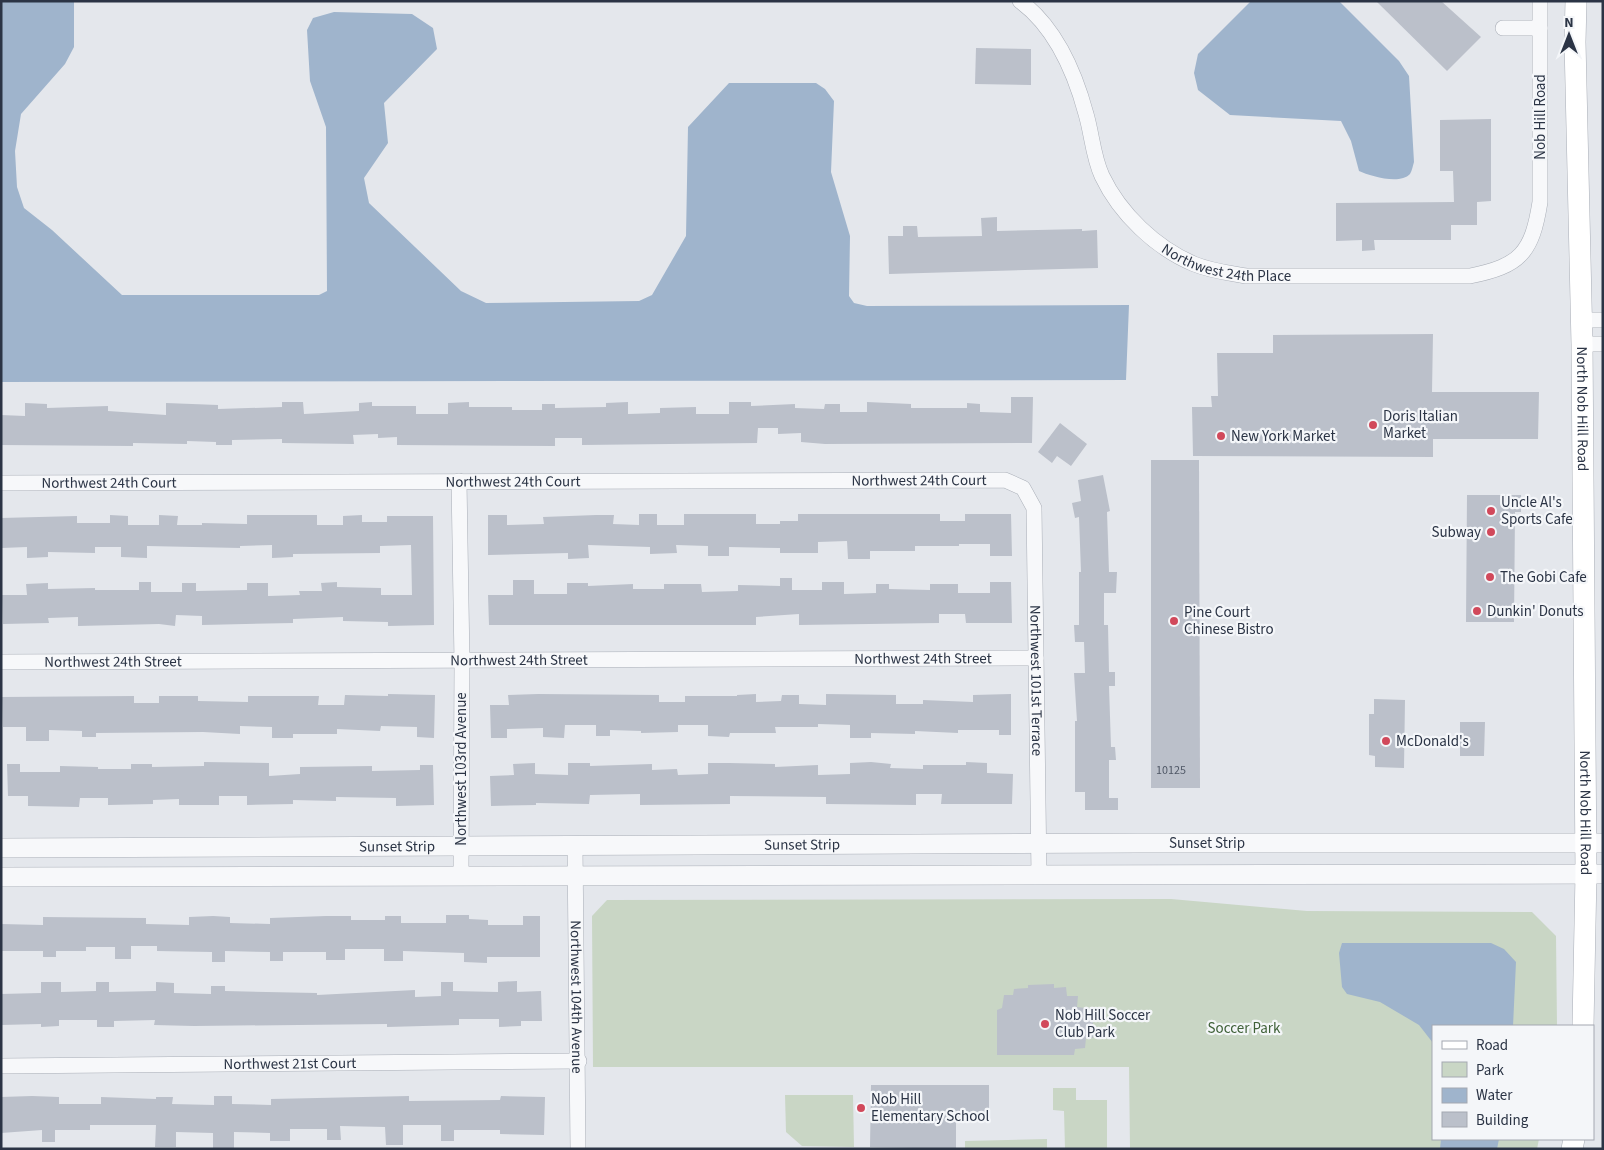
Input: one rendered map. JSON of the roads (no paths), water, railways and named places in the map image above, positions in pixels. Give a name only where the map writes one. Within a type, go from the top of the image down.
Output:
[{"type":"main road","name":"North Nob Hill Road","points":[[1576,1],[1575,51],[1582,320],[1592,344],[1594,874],[1583,1025]]},
{"type":"street","name":"Northwest 24th Place","points":[[1020,1],[1028,7],[1054,39],[1074,77],[1102,176],[1113,195],[1126,212],[1153,240],[1193,264],[1220,272],[1246,276],[1470,276],[1499,270],[1516,260],[1528,245],[1536,224],[1540,202]]},
{"type":"street","name":"Nob Hill Road","points":[[1540,1],[1540,202]]},
{"type":"street","points":[[1503,28],[1540,28]]},
{"type":"street","points":[[1582,320],[1603,320]]},
{"type":"street","name":"Northwest 24th Court","points":[[1,483],[1005,480],[1024,488]]},
{"type":"street","name":"Northwest 103rd Avenue","points":[[459,481],[462,662],[460,876]]},
{"type":"street","name":"Northwest 101st Terrace","points":[[1024,488],[1034,508],[1039,875]]},
{"type":"street","name":"Northwest 24th Street","points":[[1,662],[462,662],[1036,658]]},
{"type":"street","name":"Sunset Strip","points":[[1,848],[1594,843]]},
{"type":"street","name":"Northwest 104th Avenue","points":[[575,846],[579,1061],[578,1149]]},
{"type":"street","name":"Sunset Strip","points":[[1,877],[1594,874]]},
{"type":"street","name":"Northwest 21st Court","points":[[1,1066],[579,1061]]},
{"type":"water","points":[[1,1],[74,1],[74,47],[65,64],[21,114],[15,151],[17,187],[24,208],[52,230],[122,295],[319,295],[327,291],[326,127],[310,81],[307,30],[313,18],[334,12],[412,14],[433,28],[437,49],[384,103],[388,143],[364,178],[369,203],[461,291],[486,303],[639,301],[652,295],[686,236],[688,127],[729,83],[816,83],[825,89],[834,101],[831,172],[850,236],[849,296],[854,303],[867,306],[1129,305],[1126,380],[1,382]]},
{"type":"water","points":[[1251,1],[1339,1],[1399,61],[1409,76],[1414,162],[1410,174],[1399,179],[1392,179],[1377,177],[1359,171],[1351,141],[1341,121],[1230,115],[1198,90],[1194,73],[1198,54]]},
{"type":"water","points":[[1342,943],[1491,943],[1504,949],[1516,962],[1513,1025],[1432,1025],[1432,1042],[1419,1025],[1380,1002],[1347,994],[1342,987],[1339,953]]},
{"type":"water","points":[[1441,1140],[1499,1140],[1497,1149],[1440,1149]]},
{"type":"place","name":"Doris Italian Market","points":[[1373,425]]},
{"type":"place","name":"New York Market","points":[[1221,436]]},
{"type":"place","name":"Uncle Al's Sports Cafe","points":[[1491,511]]},
{"type":"place","name":"Subway","points":[[1491,532]]},
{"type":"place","name":"The Gobi Cafe","points":[[1490,577]]},
{"type":"place","name":"Dunkin' Donuts","points":[[1477,611]]},
{"type":"place","name":"Pine Court Chinese Bistro","points":[[1174,621]]},
{"type":"place","name":"McDonald's","points":[[1386,741]]},
{"type":"place","name":"Nob Hill Soccer Club Park","points":[[1045,1024]]},
{"type":"place","name":"Nob Hill Elementary School","points":[[861,1108]]},
{"type":"park label","name":"Soccer Park","points":[[1244,1028]]}]
